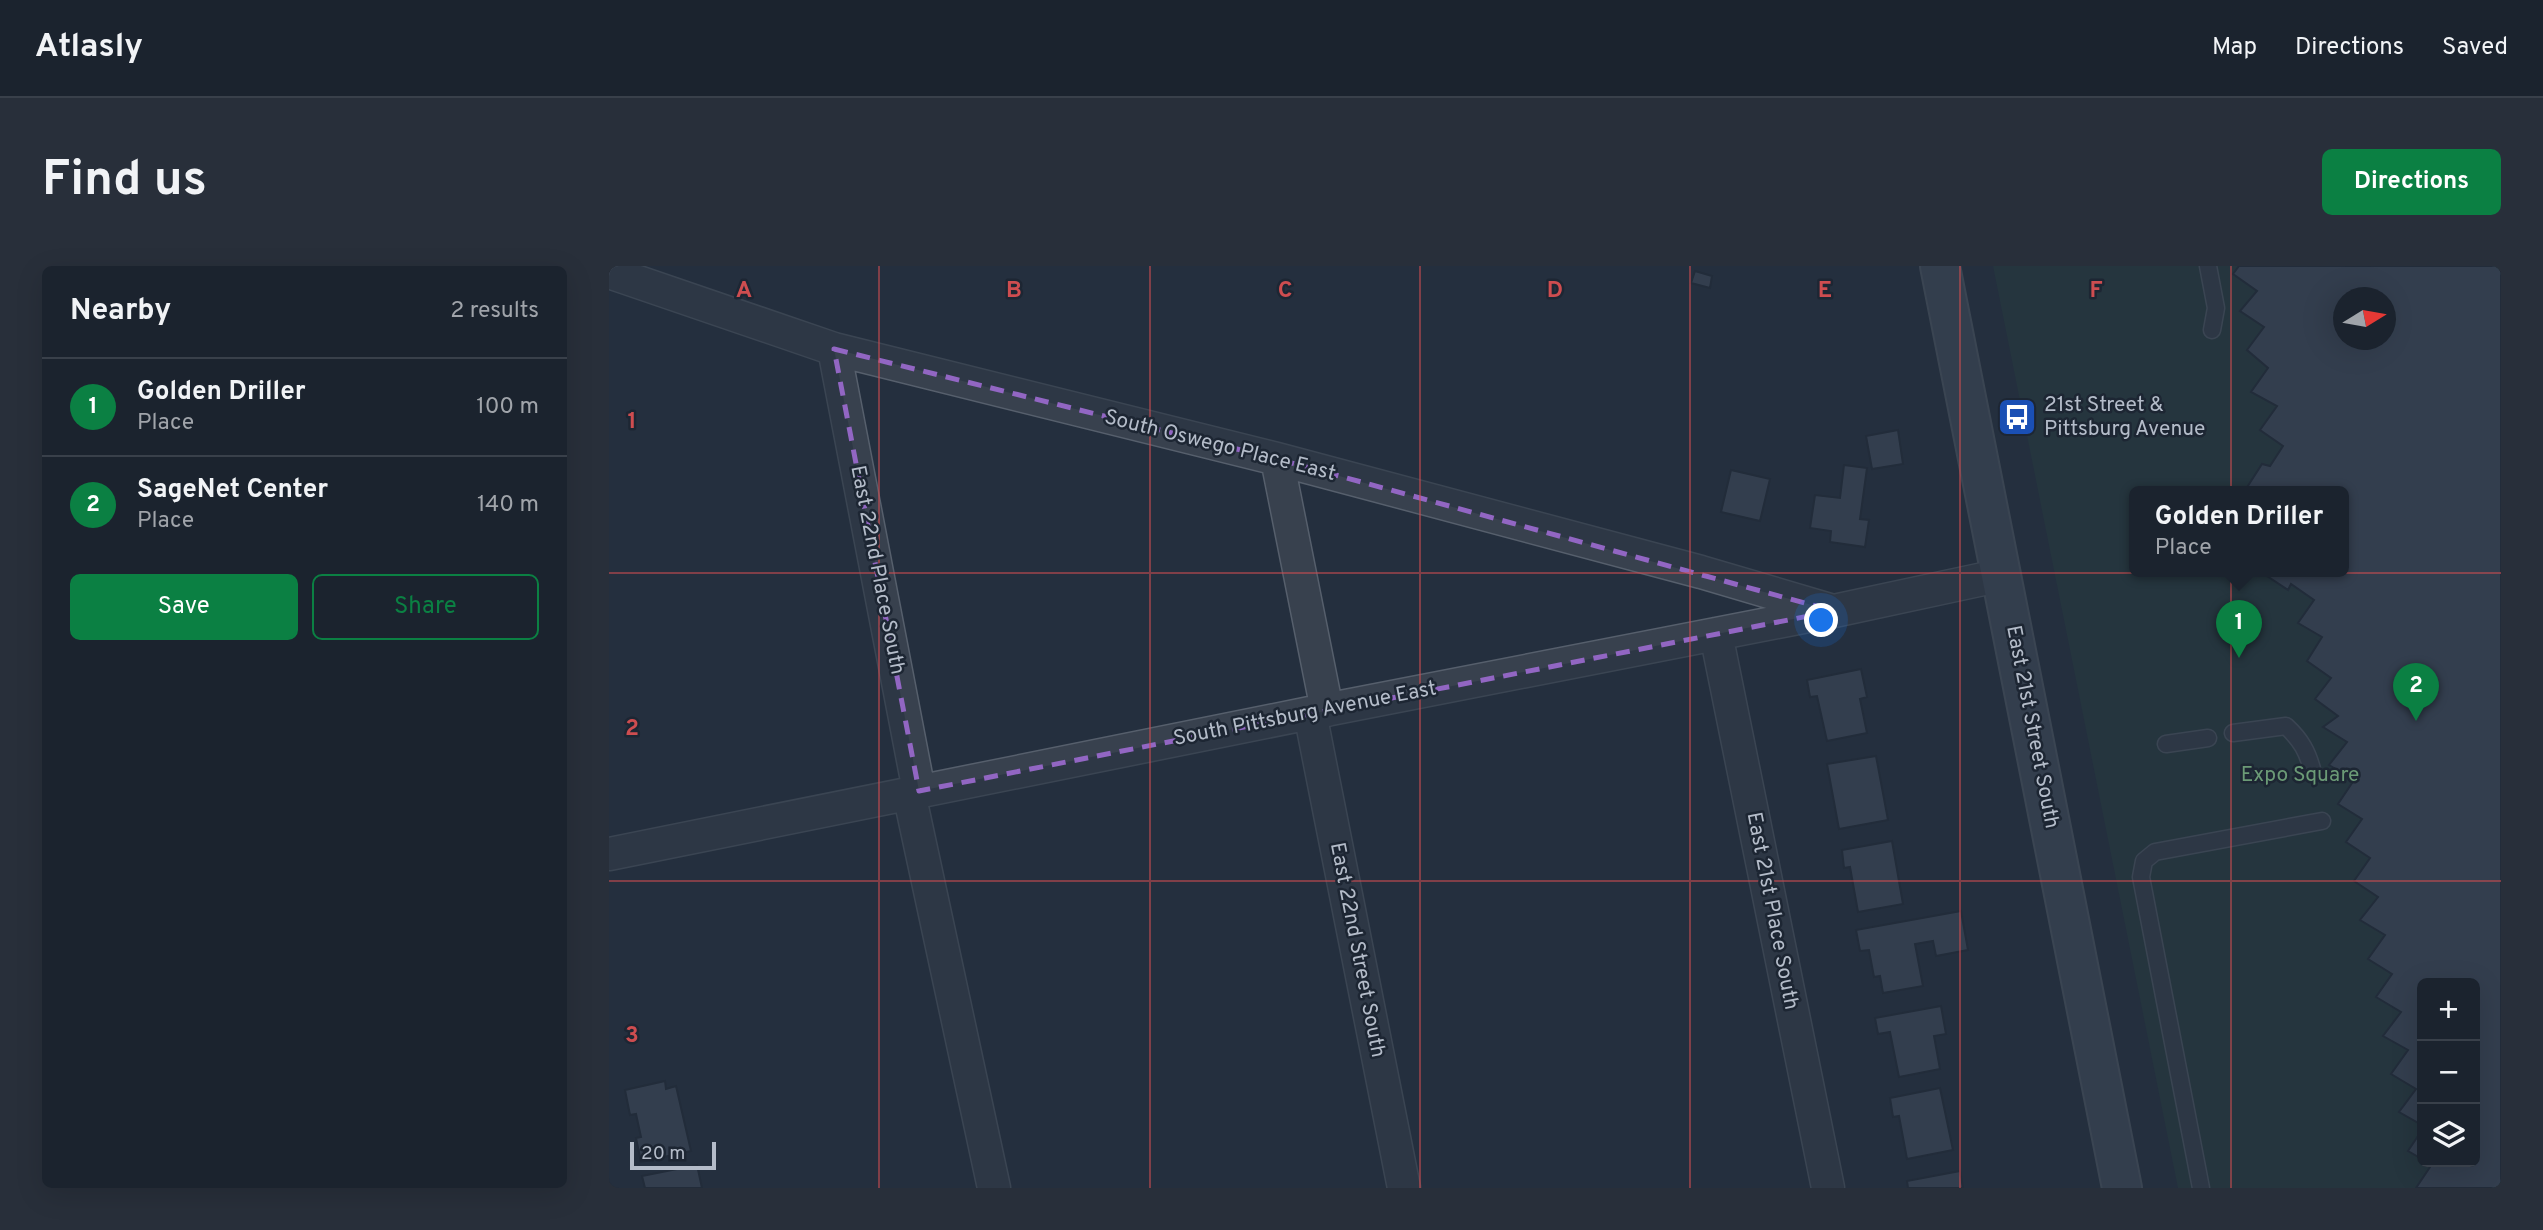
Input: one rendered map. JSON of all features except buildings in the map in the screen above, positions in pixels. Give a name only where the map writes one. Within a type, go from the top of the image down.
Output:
[{"type":"main road","name":"East 21st Street South","points":[[1940,266],[2122,1188]]},
{"type":"street","name":"South Oswego Place East","points":[[609,272],[834,349],[1277,459],[1701,572],[1834,611]]},
{"type":"street","name":"East 22nd Place South","points":[[834,349],[914,792],[994,1188]]},
{"type":"street","name":"East 22nd Street South","points":[[1277,459],[1318,711],[1404,1188]]},
{"type":"street","name":"South Pittsburg Avenue East","points":[[609,854],[1318,711],[1834,611],[2002,575]]},
{"type":"street","name":"East 21st Place South","points":[[1716,634],[1828,1188]]},
{"type":"lane","points":[[2208,266],[2216,307],[2212,330]]},
{"type":"lane","points":[[2234,733],[2286,726],[2299,738],[2308,754],[2313,773]]},
{"type":"lane","points":[[2166,744],[2208,738]]},
{"type":"lane","points":[[2201,1188],[2141,877],[2144,861],[2155,852],[2322,821]]},
{"type":"highlighted area","points":[[834,349],[1277,459],[1834,611],[919,791]]},
{"type":"green space","name":"Expo Square","points":[[1993,266],[2501,266],[2501,1188],[2178,1188]]},
{"type":"place","name":"21st Street & Pittsburg Avenue","points":[[2017,417]]},
{"type":"place","name":"Golden Driller","points":[[2239,658]]},
{"type":"place","name":"SageNet Center","points":[[2416,721]]}]
